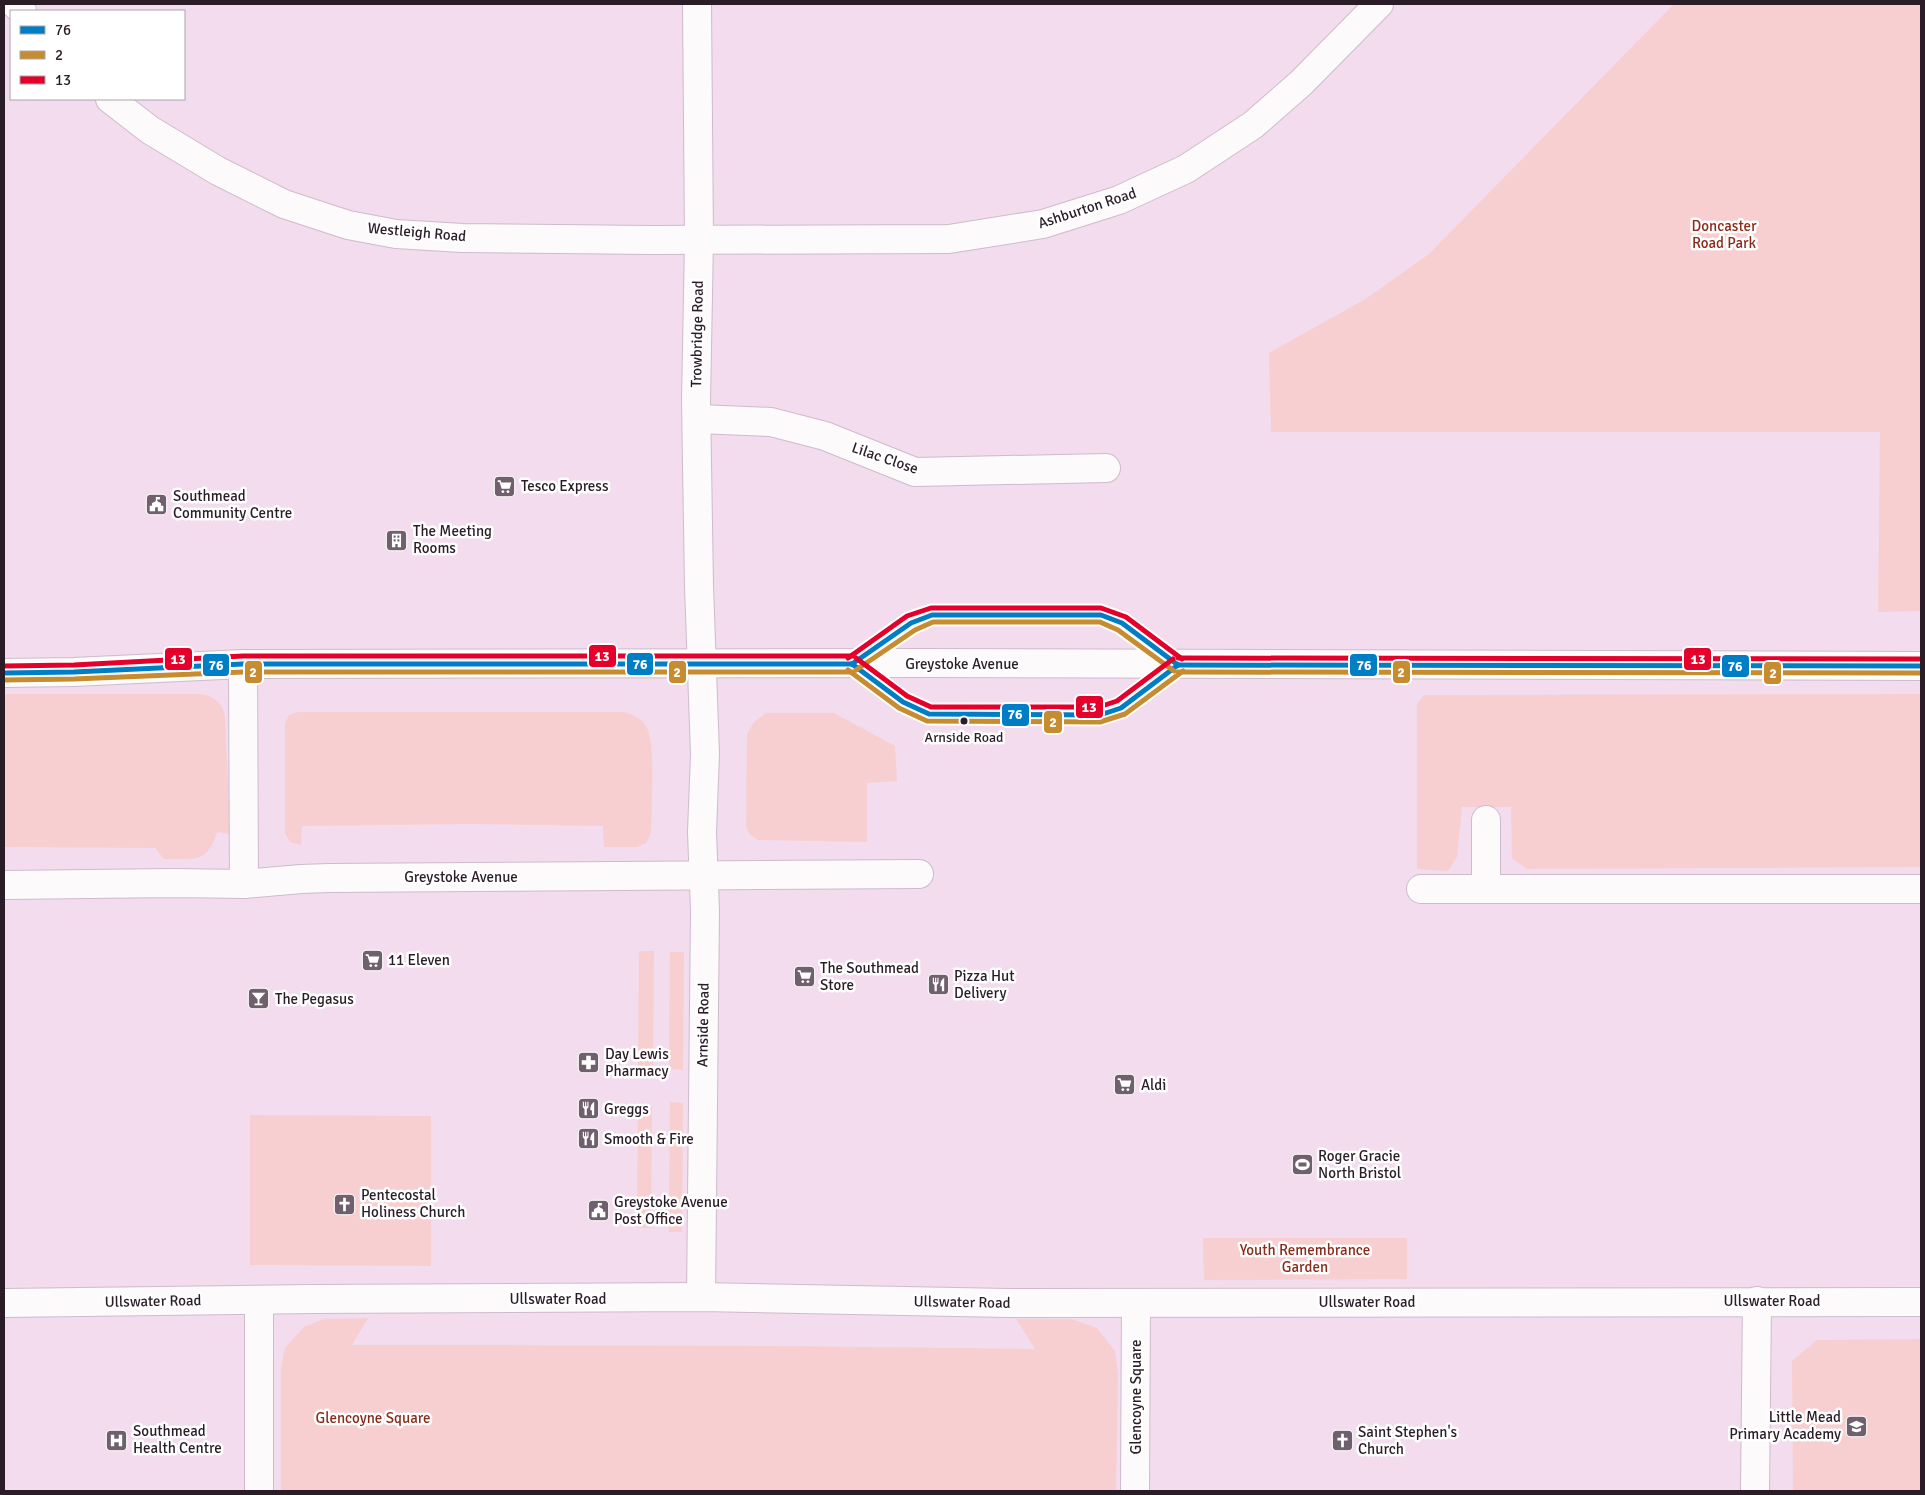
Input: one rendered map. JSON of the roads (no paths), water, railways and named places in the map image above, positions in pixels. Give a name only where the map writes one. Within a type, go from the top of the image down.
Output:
[{"type":"street","name":"Trowbridge Road","points":[[697,4],[699,240],[696,402],[698,419],[701,664]]},
{"type":"street","name":"Ashburton Road","points":[[699,240],[949,239],[1043,224],[1119,200],[1186,169],[1253,125],[1301,83],[1379,4]]},
{"type":"street","name":"Westleigh Road","points":[[111,100],[150,130],[218,171],[284,204],[348,225],[396,234],[462,238],[699,240]]},
{"type":"street","name":"Lilac Close","points":[[698,419],[771,422],[825,436],[915,472],[1106,468]]},
{"type":"street","name":"Greystoke Avenue","points":[[4,673],[74,672],[243,664],[1921,666]]},
{"type":"street","points":[[243,664],[244,884]]},
{"type":"street","name":"Arnside Road","points":[[701,664],[705,740],[701,1297]]},
{"type":"street","points":[[1486,820],[1486,889]]},
{"type":"street","name":"Greystoke Avenue","points":[[4,885],[244,884],[301,879],[919,874]]},
{"type":"street","points":[[1421,889],[1921,890]]},
{"type":"street","name":"Ullswater Road","points":[[4,1303],[701,1297],[1136,1304],[1921,1302]]},
{"type":"street","points":[[259,1300],[259,1491]]},
{"type":"street","points":[[1755,1491],[1757,1301]]},
{"type":"street","name":"Glencoyne Square","points":[[1135,1491],[1136,1304]]},
{"type":"place","name":"Tesco Express","points":[[505,486]]},
{"type":"place","name":"Southmead Community Centre","points":[[157,505]]},
{"type":"place","name":"The Meeting Rooms","points":[[397,540]]},
{"type":"place","name":"Arnside Road","points":[[964,721]]},
{"type":"place","name":"11 Eleven","points":[[372,960]]},
{"type":"place","name":"The Southmead Store","points":[[804,977]]},
{"type":"place","name":"Pizza Hut Delivery","points":[[938,985]]},
{"type":"place","name":"The Pegasus","points":[[259,999]]},
{"type":"place","name":"Day Lewis Pharmacy","points":[[589,1063]]},
{"type":"place","name":"Aldi","points":[[1125,1085]]},
{"type":"place","name":"Greggs","points":[[588,1109]]},
{"type":"place","name":"Smooth & Fire","points":[[588,1139]]},
{"type":"place","name":"Roger Gracie North Bristol","points":[[1302,1165]]},
{"type":"place","name":"Pentecostal Holiness Church","points":[[345,1204]]},
{"type":"place","name":"Greystoke Avenue Post Office","points":[[598,1211]]},
{"type":"place","name":"Little Mead Primary Academy","points":[[1857,1426]]},
{"type":"place","name":"Southmead Health Centre","points":[[117,1440]]},
{"type":"place","name":"Saint Stephen's Church","points":[[1342,1441]]},
{"type":"park label","name":"Doncaster Road Park","points":[[1724,234]]},
{"type":"park label","name":"Youth Remembrance Garden","points":[[1305,1258]]}]
